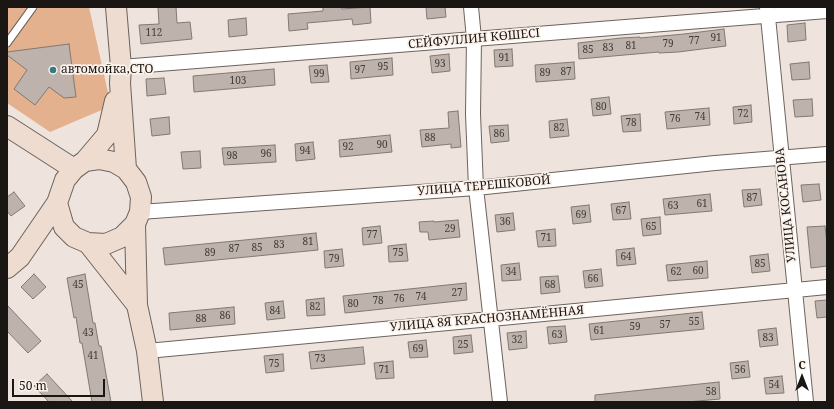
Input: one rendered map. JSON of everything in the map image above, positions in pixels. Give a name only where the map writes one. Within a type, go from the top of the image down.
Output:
[{"type":"main road","points":[[116,7],[126,169]]},
{"type":"main road","points":[[7,268],[20,257],[57,203],[64,180],[107,135],[120,75]]},
{"type":"main road","points":[[7,126],[79,165],[99,159],[114,162],[126,169],[136,182],[141,197],[137,218],[137,305],[147,351],[153,402]]},
{"type":"main road","points":[[57,203],[64,227],[74,237],[88,243],[106,244],[122,237],[137,218]]},
{"type":"main road","points":[[88,243],[137,305]]},
{"type":"street","points":[[472,7],[474,39],[473,114],[476,188],[500,402]]},
{"type":"street","name":"СЕЙФУЛЛИН КӨШЕСІ","points":[[120,75],[768,11],[827,11]]},
{"type":"street","name":"УЛИЦА КОСАНОВА","points":[[768,11],[781,158],[806,402]]},
{"type":"street","name":"УЛИЦА ТЕРЕШКОВОЙ","points":[[137,218],[476,188],[715,163],[827,154]]},
{"type":"street","name":"УЛИЦА 8Я КРАСНОЗНАМЁННАЯ","points":[[147,351],[827,287]]},
{"type":"lane","points":[[7,43],[33,7]]},
{"type":"shaded area","points":[[7,7],[89,7],[111,106],[50,132],[7,103]]},
{"type":"building","points":[[158,7],[176,7],[177,23],[190,22],[192,39],[141,44],[139,25],[159,24]]},
{"type":"building","points":[[323,7],[341,7],[342,9],[370,7],[371,23],[353,25],[352,19],[307,23],[308,29],[289,31],[288,14],[323,11]]},
{"type":"building","points":[[426,7],[445,7],[446,17],[427,19]]},
{"type":"building","points":[[246,18],[247,35],[229,37],[228,20]]},
{"type":"building","points":[[805,23],[806,40],[788,42],[787,25]]},
{"type":"building","points":[[724,29],[726,46],[678,52],[659,52],[579,59],[578,43]]},
{"type":"building","points":[[69,44],[76,97],[64,98],[49,87],[35,105],[14,89],[27,70],[7,55],[7,52]]},
{"type":"building","points":[[512,49],[513,66],[495,67],[494,50]]},
{"type":"building","points":[[449,54],[450,71],[432,73],[430,56]]},
{"type":"building","points":[[392,58],[393,75],[351,79],[350,62]]},
{"type":"building","points":[[574,62],[575,79],[536,82],[535,65]]},
{"type":"building","points":[[809,62],[810,79],[792,80],[790,64]]},
{"type":"building","points":[[327,65],[329,82],[311,83],[309,66]]},
{"type":"building","points":[[274,69],[275,85],[194,92],[193,76]]},
{"type":"building","points":[[164,78],[166,94],[147,96],[146,79]]},
{"type":"building","points":[[609,97],[611,114],[593,116],[591,99]]},
{"type":"building","points":[[812,99],[813,116],[795,117],[793,100]]},
{"type":"building","points":[[751,105],[752,122],[734,124],[733,107]]},
{"type":"building","points":[[709,108],[710,125],[667,129],[665,112]]},
{"type":"building","points":[[458,111],[461,147],[451,148],[451,144],[422,147],[420,130],[449,128],[448,112]]},
{"type":"building","points":[[640,114],[641,131],[623,132],[621,116]]},
{"type":"building","points":[[169,117],[170,134],[152,136],[150,119]]},
{"type":"building","points":[[567,119],[569,136],[550,138],[549,121]]},
{"type":"building","points":[[508,125],[509,141],[491,143],[489,126]]},
{"type":"building","points":[[390,135],[392,152],[340,157],[339,140]]},
{"type":"building","points":[[313,142],[315,159],[296,161],[295,144]]},
{"type":"building","points":[[275,145],[276,162],[224,165],[222,148]]},
{"type":"building","points":[[200,151],[201,168],[183,169],[181,152]]},
{"type":"building","points":[[819,184],[821,200],[803,202],[801,185]]},
{"type":"building","points":[[760,189],[762,205],[744,207],[742,190]]},
{"type":"building","points":[[14,192],[25,206],[11,216],[7,211],[7,197]]},
{"type":"building","points":[[710,194],[712,211],[665,215],[663,199]]},
{"type":"building","points":[[629,202],[631,219],[613,220],[611,204]]},
{"type":"building","points":[[589,205],[591,222],[573,224],[571,207]]},
{"type":"building","points":[[513,213],[515,230],[497,232],[495,215]]},
{"type":"building","points":[[660,217],[661,234],[643,236],[641,219]]},
{"type":"building","points":[[458,220],[460,237],[429,240],[428,232],[420,232],[419,222]]},
{"type":"building","points":[[380,226],[382,243],[363,245],[362,228]]},
{"type":"building","points":[[825,226],[827,266],[811,268],[807,227]]},
{"type":"building","points":[[555,229],[556,246],[538,247],[536,231]]},
{"type":"building","points":[[316,233],[318,250],[165,265],[163,248]]},
{"type":"building","points":[[406,244],[408,261],[389,262],[388,246]]},
{"type":"building","points":[[634,248],[636,264],[617,266],[616,250]]},
{"type":"building","points":[[342,249],[344,266],[325,268],[324,251]]},
{"type":"building","points":[[768,254],[770,271],[752,273],[750,256]]},
{"type":"building","points":[[707,261],[708,278],[668,281],[666,265]]},
{"type":"building","points":[[519,263],[521,280],[502,281],[501,265]]},
{"type":"building","points":[[601,269],[603,286],[585,288],[583,271]]},
{"type":"building","points":[[34,274],[46,287],[33,299],[21,287]]},
{"type":"building","points":[[85,274],[93,323],[95,323],[99,346],[101,346],[111,402],[92,402],[82,343],[80,343],[76,317],[74,318],[67,278]]},
{"type":"building","points":[[558,276],[560,292],[541,294],[540,277]]},
{"type":"building","points":[[466,283],[467,300],[345,313],[343,296]]},
{"type":"building","points":[[324,298],[325,315],[307,316],[306,300]]},
{"type":"building","points":[[827,300],[827,317],[817,318],[815,301]]},
{"type":"building","points":[[283,301],[285,318],[267,320],[265,303]]},
{"type":"building","points":[[7,305],[41,341],[28,353],[7,331]]},
{"type":"building","points":[[234,307],[235,324],[170,330],[169,313]]},
{"type":"building","points":[[702,312],[704,329],[591,340],[589,324]]},
{"type":"building","points":[[565,326],[567,342],[549,344],[547,327]]},
{"type":"building","points":[[776,328],[778,345],[760,347],[758,330]]},
{"type":"building","points":[[526,331],[527,348],[509,350],[507,333]]},
{"type":"building","points":[[471,335],[473,352],[454,354],[453,337]]},
{"type":"building","points":[[426,340],[428,357],[410,358],[408,342]]},
{"type":"building","points":[[363,347],[365,364],[311,369],[309,352]]},
{"type":"building","points":[[283,354],[284,371],[266,373],[264,356]]},
{"type":"building","points":[[393,361],[394,378],[376,379],[374,363]]},
{"type":"building","points":[[748,361],[750,377],[732,379],[730,363]]},
{"type":"building","points":[[47,374],[73,402],[49,402],[34,386]]},
{"type":"building","points":[[782,376],[784,393],[766,394],[764,378]]},
{"type":"building","points":[[719,382],[720,399],[687,402],[595,402],[595,395]]},
{"type":"place","name":"автомойка,СТО","points":[[53,70]]}]
